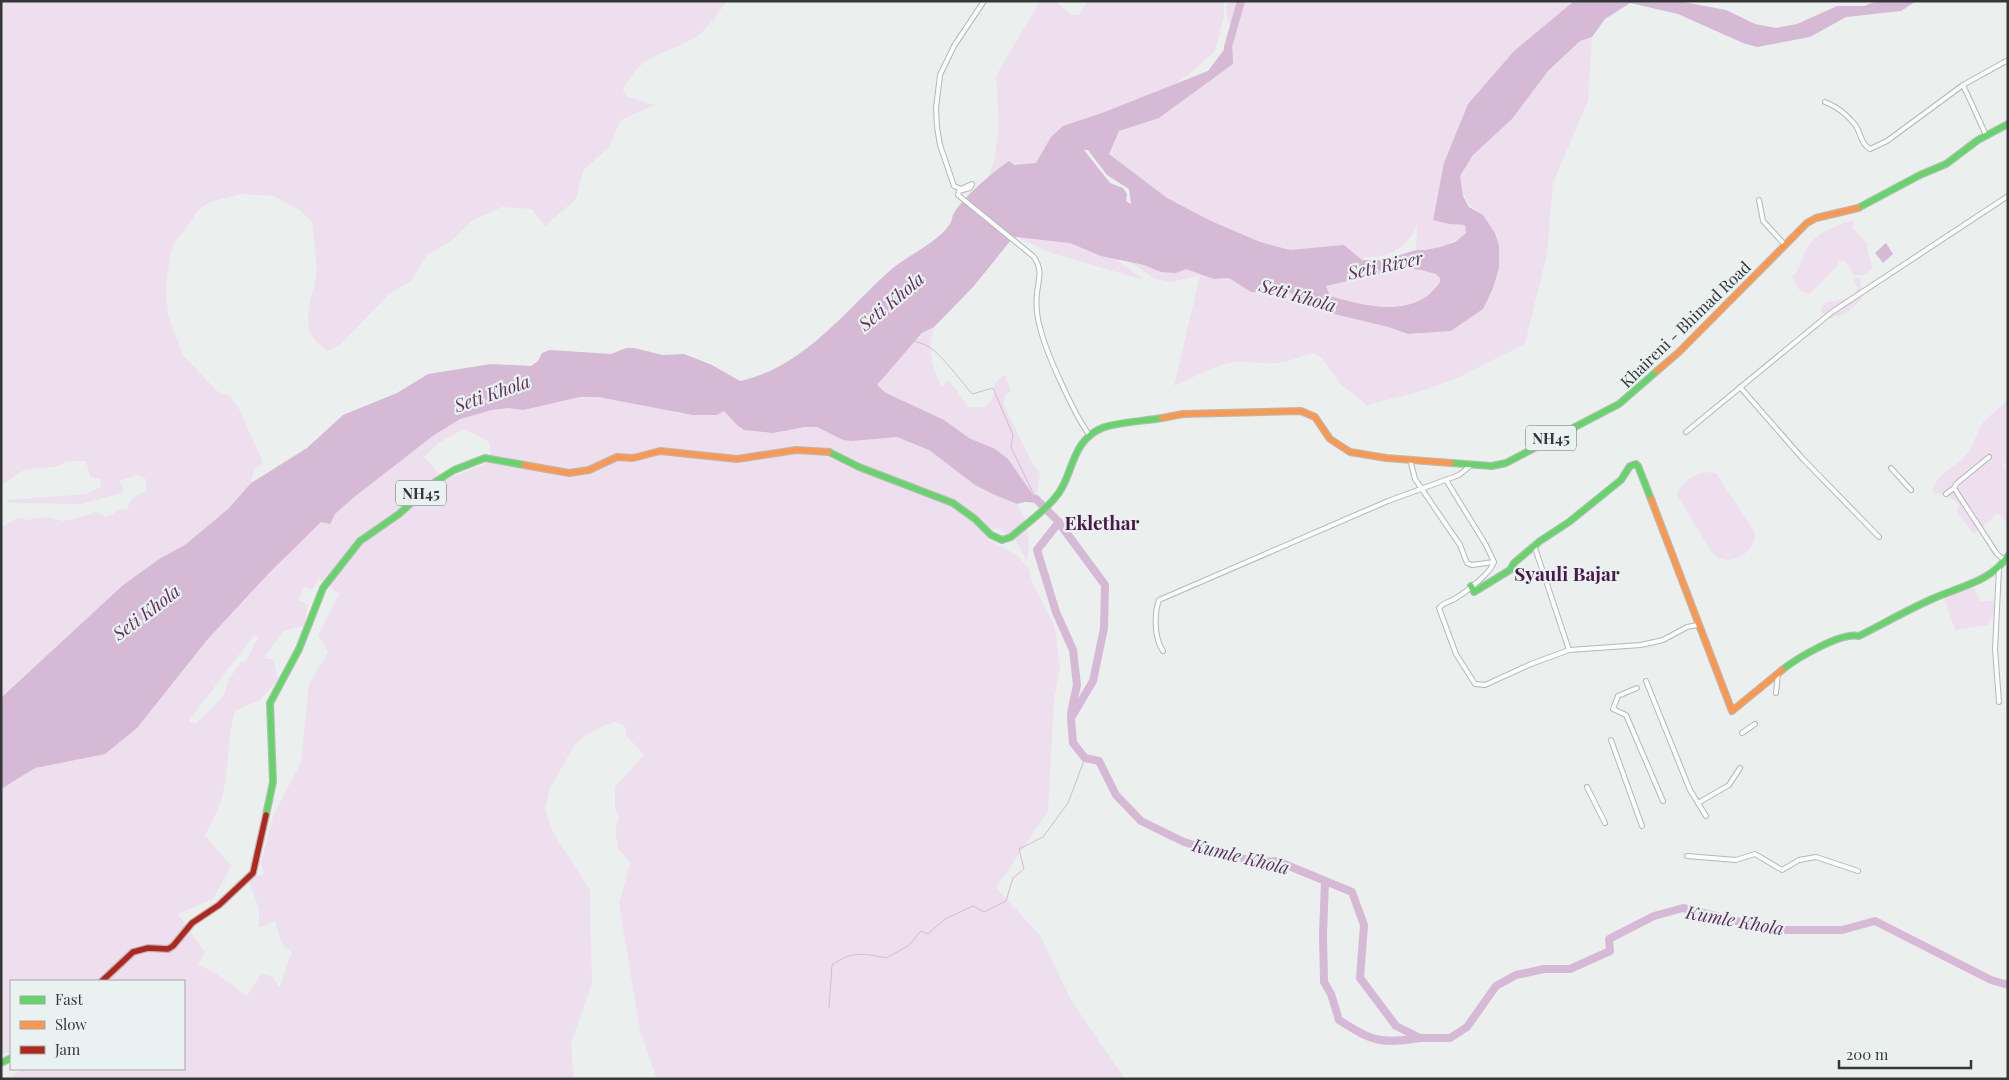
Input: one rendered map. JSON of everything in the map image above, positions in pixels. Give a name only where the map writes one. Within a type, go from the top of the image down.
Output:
[{"type":"main road","name":"Khaireni - Bhimad Road","points":[[103,980],[133,952],[148,948],[168,949],[192,923],[219,905],[253,873],[273,782],[270,703],[305,635],[323,588],[360,541],[398,514],[432,484],[454,470],[485,458],[569,473],[589,470],[618,458],[633,458],[660,451],[737,459],[796,450],[827,451],[859,467],[882,474],[953,503],[975,519],[995,538],[1002,540],[1011,537],[1055,499],[1063,486],[1074,456],[1090,436],[1102,428],[1163,416],[1300,411],[1315,417],[1330,439],[1350,452],[1472,465],[1492,466],[1506,463],[1583,421],[1619,404],[1679,352],[1785,245],[1814,219],[1853,210],[1873,202],[1946,164],[1986,135],[2008,124]]},
{"type":"main road","points":[[1471,586],[1474,592],[1510,570],[1514,563],[1534,546],[1569,522],[1622,480],[1630,466],[1636,464],[1732,711],[1778,673],[1806,654],[1851,634],[1858,636],[1932,600],[1977,582],[1999,569],[2007,559]]},
{"type":"street","points":[[984,1],[942,66],[936,108],[939,140],[954,186],[961,189],[972,184],[970,188],[958,193],[1033,256],[1040,268],[1037,294],[1040,329],[1075,409],[1090,436]]},
{"type":"street","points":[[1825,102],[1840,108],[1856,127],[1862,142],[1870,149],[1887,141],[1963,85],[2008,60]]},
{"type":"street","points":[[1963,85],[1986,135]]},
{"type":"street","points":[[1686,432],[1832,312],[2008,196]]},
{"type":"street","points":[[1759,200],[1763,221],[1785,245]]},
{"type":"street","points":[[1740,387],[1804,459],[1879,536]]},
{"type":"street","points":[[1946,494],[1989,457]]},
{"type":"street","points":[[1410,459],[1415,479],[1460,545],[1467,563],[1472,565],[1494,562]]},
{"type":"street","points":[[1163,651],[1156,636],[1159,600],[1228,569],[1459,475],[1472,465]]},
{"type":"street","points":[[1891,468],[1911,490]]},
{"type":"street","points":[[1446,480],[1486,545],[1494,562]]},
{"type":"street","points":[[1954,488],[1997,554],[2007,559]]},
{"type":"street","points":[[1534,546],[1569,650]]},
{"type":"street","points":[[1494,562],[1471,586],[1439,608],[1456,654],[1475,684],[1485,685],[1531,664],[1569,650],[1641,645],[1663,640],[1687,627],[1698,625]]},
{"type":"street","points":[[1998,702],[1995,648],[1999,569]]},
{"type":"street","points":[[1776,694],[1778,673]]},
{"type":"street","points":[[1646,681],[1690,790],[1706,816]]},
{"type":"street","points":[[1637,688],[1618,696],[1613,709],[1626,715],[1664,801]]},
{"type":"street","points":[[1742,733],[1755,724]]},
{"type":"street","points":[[1611,740],[1642,826]]},
{"type":"street","points":[[1698,803],[1729,785],[1740,768]]},
{"type":"street","points":[[1587,787],[1605,823]]},
{"type":"street","points":[[1687,856],[1736,860],[1755,854],[1782,870],[1799,860],[1816,857],[1858,871]]},
{"type":"shaded area","points":[[1,1],[727,1],[698,36],[653,57],[645,62],[630,78],[623,90],[626,96],[654,105],[621,120],[609,147],[583,171],[576,199],[545,226],[532,209],[502,207],[472,221],[451,241],[427,255],[412,280],[389,294],[341,344],[328,351],[316,342],[309,330],[308,314],[317,269],[312,222],[301,211],[274,196],[242,194],[212,201],[200,208],[174,244],[170,257],[166,287],[168,315],[183,355],[217,391],[230,396],[239,409],[263,462],[254,470],[251,483],[211,527],[1,709],[1,527],[18,518],[26,520],[48,517],[63,521],[89,515],[96,511],[106,517],[122,508],[126,511],[132,498],[147,490],[145,478],[138,475],[119,481],[124,489],[122,493],[81,504],[8,503],[6,500],[86,494],[101,487],[100,479],[90,477],[86,461],[67,461],[57,466],[25,470],[1,485]]},
{"type":"shaded area","points":[[1040,1],[1055,1],[1072,15],[1078,15],[1088,1],[1224,1],[1224,17],[1215,51],[1187,76],[1163,92],[1036,163],[1014,165],[989,176],[995,157],[999,124],[996,76]]},
{"type":"shaded area","points":[[1227,1],[1574,1],[1514,51],[1468,104],[1440,185],[1433,219],[1449,224],[1466,225],[1466,233],[1443,246],[1416,250],[1417,226],[1408,240],[1397,250],[1383,256],[1366,257],[1332,269],[1222,233],[1068,137],[1174,108],[1234,47],[1226,8]]},
{"type":"shaded area","points":[[1592,37],[1588,101],[1553,183],[1547,254],[1525,344],[1457,378],[1419,392],[1367,405],[1339,383],[1322,358],[1314,353],[1278,363],[1227,363],[1174,386],[1200,275],[1172,282],[1155,279],[1123,257],[1179,265],[1214,279],[1229,278],[1251,292],[1290,293],[1322,311],[1388,327],[1408,334],[1451,331],[1483,309],[1483,215],[1466,199],[1459,177],[1473,155],[1512,119],[1548,71],[1580,41]]},
{"type":"shaded area","points":[[1010,213],[1116,259],[1144,280],[1054,254],[1016,237],[1011,240],[973,287]]},
{"type":"shaded area","points":[[1854,220],[1852,227],[1868,244],[1872,269],[1863,275],[1854,275],[1845,261],[1839,260],[1836,267],[1810,294],[1800,291],[1792,277],[1799,268],[1809,245],[1825,231]]},
{"type":"shaded area","points":[[1463,251],[1443,313],[1367,307],[1329,296],[1326,286],[1399,271]]},
{"type":"shaded area","points":[[1854,278],[1860,278],[1862,299],[1842,315],[1828,318],[1820,310],[1824,303],[1851,296],[1858,288],[1854,283]]},
{"type":"shaded area","points":[[934,327],[931,350],[938,380],[942,387],[946,381],[950,382],[969,407],[986,407],[992,397],[996,382],[1005,375],[1011,391],[1006,394],[1003,403],[1029,457],[1040,473],[1036,499],[867,391],[876,385],[923,333]]},
{"type":"shaded area","points":[[598,397],[669,409],[678,413],[712,415],[731,407],[859,398],[912,442],[929,450],[975,485],[1017,504],[1024,517],[1028,531],[1029,547],[1027,561],[1012,534],[1006,534],[996,527],[987,539],[1017,555],[1029,569],[1032,582],[1055,627],[1060,667],[1054,700],[1048,811],[996,888],[1040,935],[1071,1000],[1125,1079],[657,1079],[640,1031],[619,904],[630,863],[618,848],[615,831],[619,817],[615,809],[615,787],[644,755],[626,735],[626,728],[622,724],[614,722],[596,729],[576,743],[550,788],[545,809],[554,834],[590,890],[592,984],[571,1043],[574,1079],[9,1079],[20,1070],[185,1070],[185,980],[10,980],[10,1052],[1,1054],[1,781],[441,422],[492,410],[516,398]],"holes":[[[464,429],[489,442],[492,461],[445,480],[424,457],[440,442]],[[319,579],[339,594],[318,635],[328,652],[309,684],[301,762],[273,816],[261,863],[264,874],[256,876],[249,881],[259,909],[259,928],[275,921],[281,942],[292,953],[279,987],[272,976],[261,974],[247,996],[215,973],[198,964],[205,952],[178,914],[213,899],[231,866],[205,835],[223,795],[235,711],[260,700],[278,679],[274,660],[264,658],[283,631],[304,626],[308,604],[298,600],[304,587],[312,590]],[[254,635],[258,637],[246,661],[241,662],[229,679],[224,695],[196,724],[189,721]]]},
{"type":"shaded area","points":[[2008,400],[2008,462],[2003,466],[2008,473],[2008,524],[1998,513],[1973,534],[1957,512],[1959,504],[1947,496],[1932,492],[1938,480],[1968,452],[1983,422]]},
{"type":"shaded area","points":[[1704,472],[1716,473],[1755,533],[1751,547],[1740,557],[1726,560],[1713,554],[1678,497],[1677,493],[1685,482],[1691,477]]},
{"type":"shaded area","points":[[1968,587],[1974,588],[1980,601],[1993,601],[1993,614],[1988,625],[1955,630],[1945,600],[1946,597]]},
{"type":"water","points":[[1574,1],[1678,1],[1726,10],[1755,24],[1776,28],[1797,24],[1837,6],[1864,6],[1878,1],[1916,1],[1901,11],[1846,17],[1810,37],[1757,47],[1743,43],[1678,14],[1630,3],[1605,19],[1592,37],[1580,41],[1548,71],[1512,119],[1473,155],[1460,176],[1463,196],[1469,207],[1483,215],[1495,233],[1499,246],[1499,268],[1493,288],[1483,309],[1451,331],[1408,334],[1388,327],[1322,311],[1290,293],[1251,292],[1229,278],[1214,279],[1186,269],[1176,273],[1161,272],[1144,265],[1101,256],[1070,243],[1016,237],[1011,240],[973,287],[934,327],[922,333],[877,385],[886,393],[944,420],[969,438],[995,449],[1008,459],[1036,499],[1017,504],[993,494],[975,485],[929,450],[897,437],[843,440],[817,427],[805,427],[773,433],[744,430],[724,411],[717,415],[693,415],[598,397],[580,397],[523,410],[508,408],[492,410],[460,419],[434,435],[353,498],[335,514],[330,524],[321,522],[270,572],[207,640],[137,728],[105,754],[35,768],[1,789],[1,698],[122,586],[159,559],[185,545],[228,509],[251,483],[307,448],[343,415],[397,393],[428,374],[491,364],[531,366],[538,361],[542,353],[550,350],[611,354],[626,348],[634,348],[663,355],[684,354],[712,365],[740,381],[763,374],[785,363],[804,350],[841,319],[893,268],[931,243],[945,231],[954,213],[965,199],[987,178],[1009,161],[1014,165],[1036,163],[1051,137],[1063,126],[1102,113],[1208,71],[1232,39],[1233,64],[1159,118],[1119,131],[1109,154],[1167,198],[1211,221],[1260,242],[1290,250],[1344,245],[1362,260],[1384,260],[1416,250],[1440,247],[1455,242],[1466,233],[1465,225],[1433,220],[1444,163],[1468,104],[1514,51]],"holes":[[[1084,150],[1088,150],[1107,175],[1129,189],[1131,204],[1126,201],[1127,194],[1123,188],[1110,183]],[[1407,268],[1436,274],[1440,278],[1440,282],[1430,294],[1417,302],[1403,306],[1374,306],[1344,300],[1330,296],[1326,286]]]},
{"type":"water","points":[[1886,243],[1893,254],[1883,263],[1875,253]]},
{"type":"waterway","points":[[1228,47],[1241,1]]},
{"type":"waterway","points":[[914,341],[926,345],[939,355],[972,394],[993,388],[1013,435],[1011,447],[1036,499]]},
{"type":"waterway","name":"Kumle Khola","points":[[1027,498],[1036,499],[1057,520],[1105,585],[1104,628],[1093,681],[1071,718],[1073,743],[1085,758],[1099,761],[1116,795],[1141,821],[1184,842],[1234,857],[1260,862],[1277,861],[1352,892],[1364,925],[1360,978],[1396,1026],[1420,1038],[1450,1038],[1467,1027],[1496,986],[1516,975],[1544,969],[1570,969],[1610,951],[1609,939],[1654,916],[1683,908],[1773,930],[1842,930],[1875,921],[1991,980],[2008,985]]},
{"type":"waterway","points":[[1059,522],[1037,550],[1056,612],[1073,650],[1077,685],[1071,713]]},
{"type":"waterway","points":[[829,1008],[832,965],[839,960],[858,954],[886,958],[908,946],[921,931],[928,934],[945,919],[973,906],[984,912],[1006,901],[1013,878],[1024,869],[1019,849],[1043,837],[1068,803],[1085,758]]},
{"type":"waterway","points":[[1325,881],[1324,982],[1331,994],[1339,1020],[1361,1033],[1378,1040],[1396,1041],[1420,1038]]},
{"type":"traffic: fast","points":[[1858,208],[1920,175],[1946,164],[1978,140],[2008,124]]},
{"type":"traffic: fast","points":[[1451,463],[1492,466],[1506,463],[1619,404],[1657,371]]},
{"type":"traffic: fast","points":[[829,452],[859,467],[953,503],[975,519],[991,535],[1002,540],[1011,537],[1054,499],[1065,481],[1083,442],[1091,434],[1108,426],[1162,418]]},
{"type":"traffic: fast","points":[[266,815],[273,782],[270,703],[299,649],[323,588],[360,541],[399,514],[432,484],[454,470],[485,458],[524,465]]},
{"type":"traffic: fast","points":[[1471,586],[1474,592],[1510,570],[1514,563],[1540,541],[1569,522],[1621,480],[1630,466],[1636,464],[1638,466],[1651,499]]},
{"type":"traffic: fast","points":[[1782,670],[1819,647],[1841,638],[1859,636],[1923,603],[1983,578],[2008,556]]},
{"type":"traffic: fast","points":[[1,1063],[10,1058]]},
{"type":"traffic: slow","points":[[1657,371],[1679,352],[1807,223],[1816,218],[1858,208]]},
{"type":"traffic: slow","points":[[1162,418],[1183,414],[1301,411],[1315,417],[1330,439],[1350,452],[1386,458],[1451,463]]},
{"type":"traffic: slow","points":[[524,465],[569,473],[589,470],[617,457],[633,458],[660,451],[737,459],[796,450],[829,452]]},
{"type":"traffic: slow","points":[[1651,499],[1732,711],[1782,670]]},
{"type":"traffic: jam","points":[[103,980],[133,952],[148,948],[168,949],[173,946],[192,923],[219,905],[253,873],[266,815]]},
{"type":"district","name":"Eklethar","points":[[1102,522]]},
{"type":"district","name":"Syauli Bajar","points":[[1567,573]]},
{"type":"water label","name":"Seti River","points":[[1385,265]]},
{"type":"water label","name":"Seti Khola","points":[[1298,295]]},
{"type":"water label","name":"Seti Khola","points":[[891,301]]},
{"type":"water label","name":"Seti Khola","points":[[492,393]]},
{"type":"water label","name":"Seti Khola","points":[[146,612]]}]
